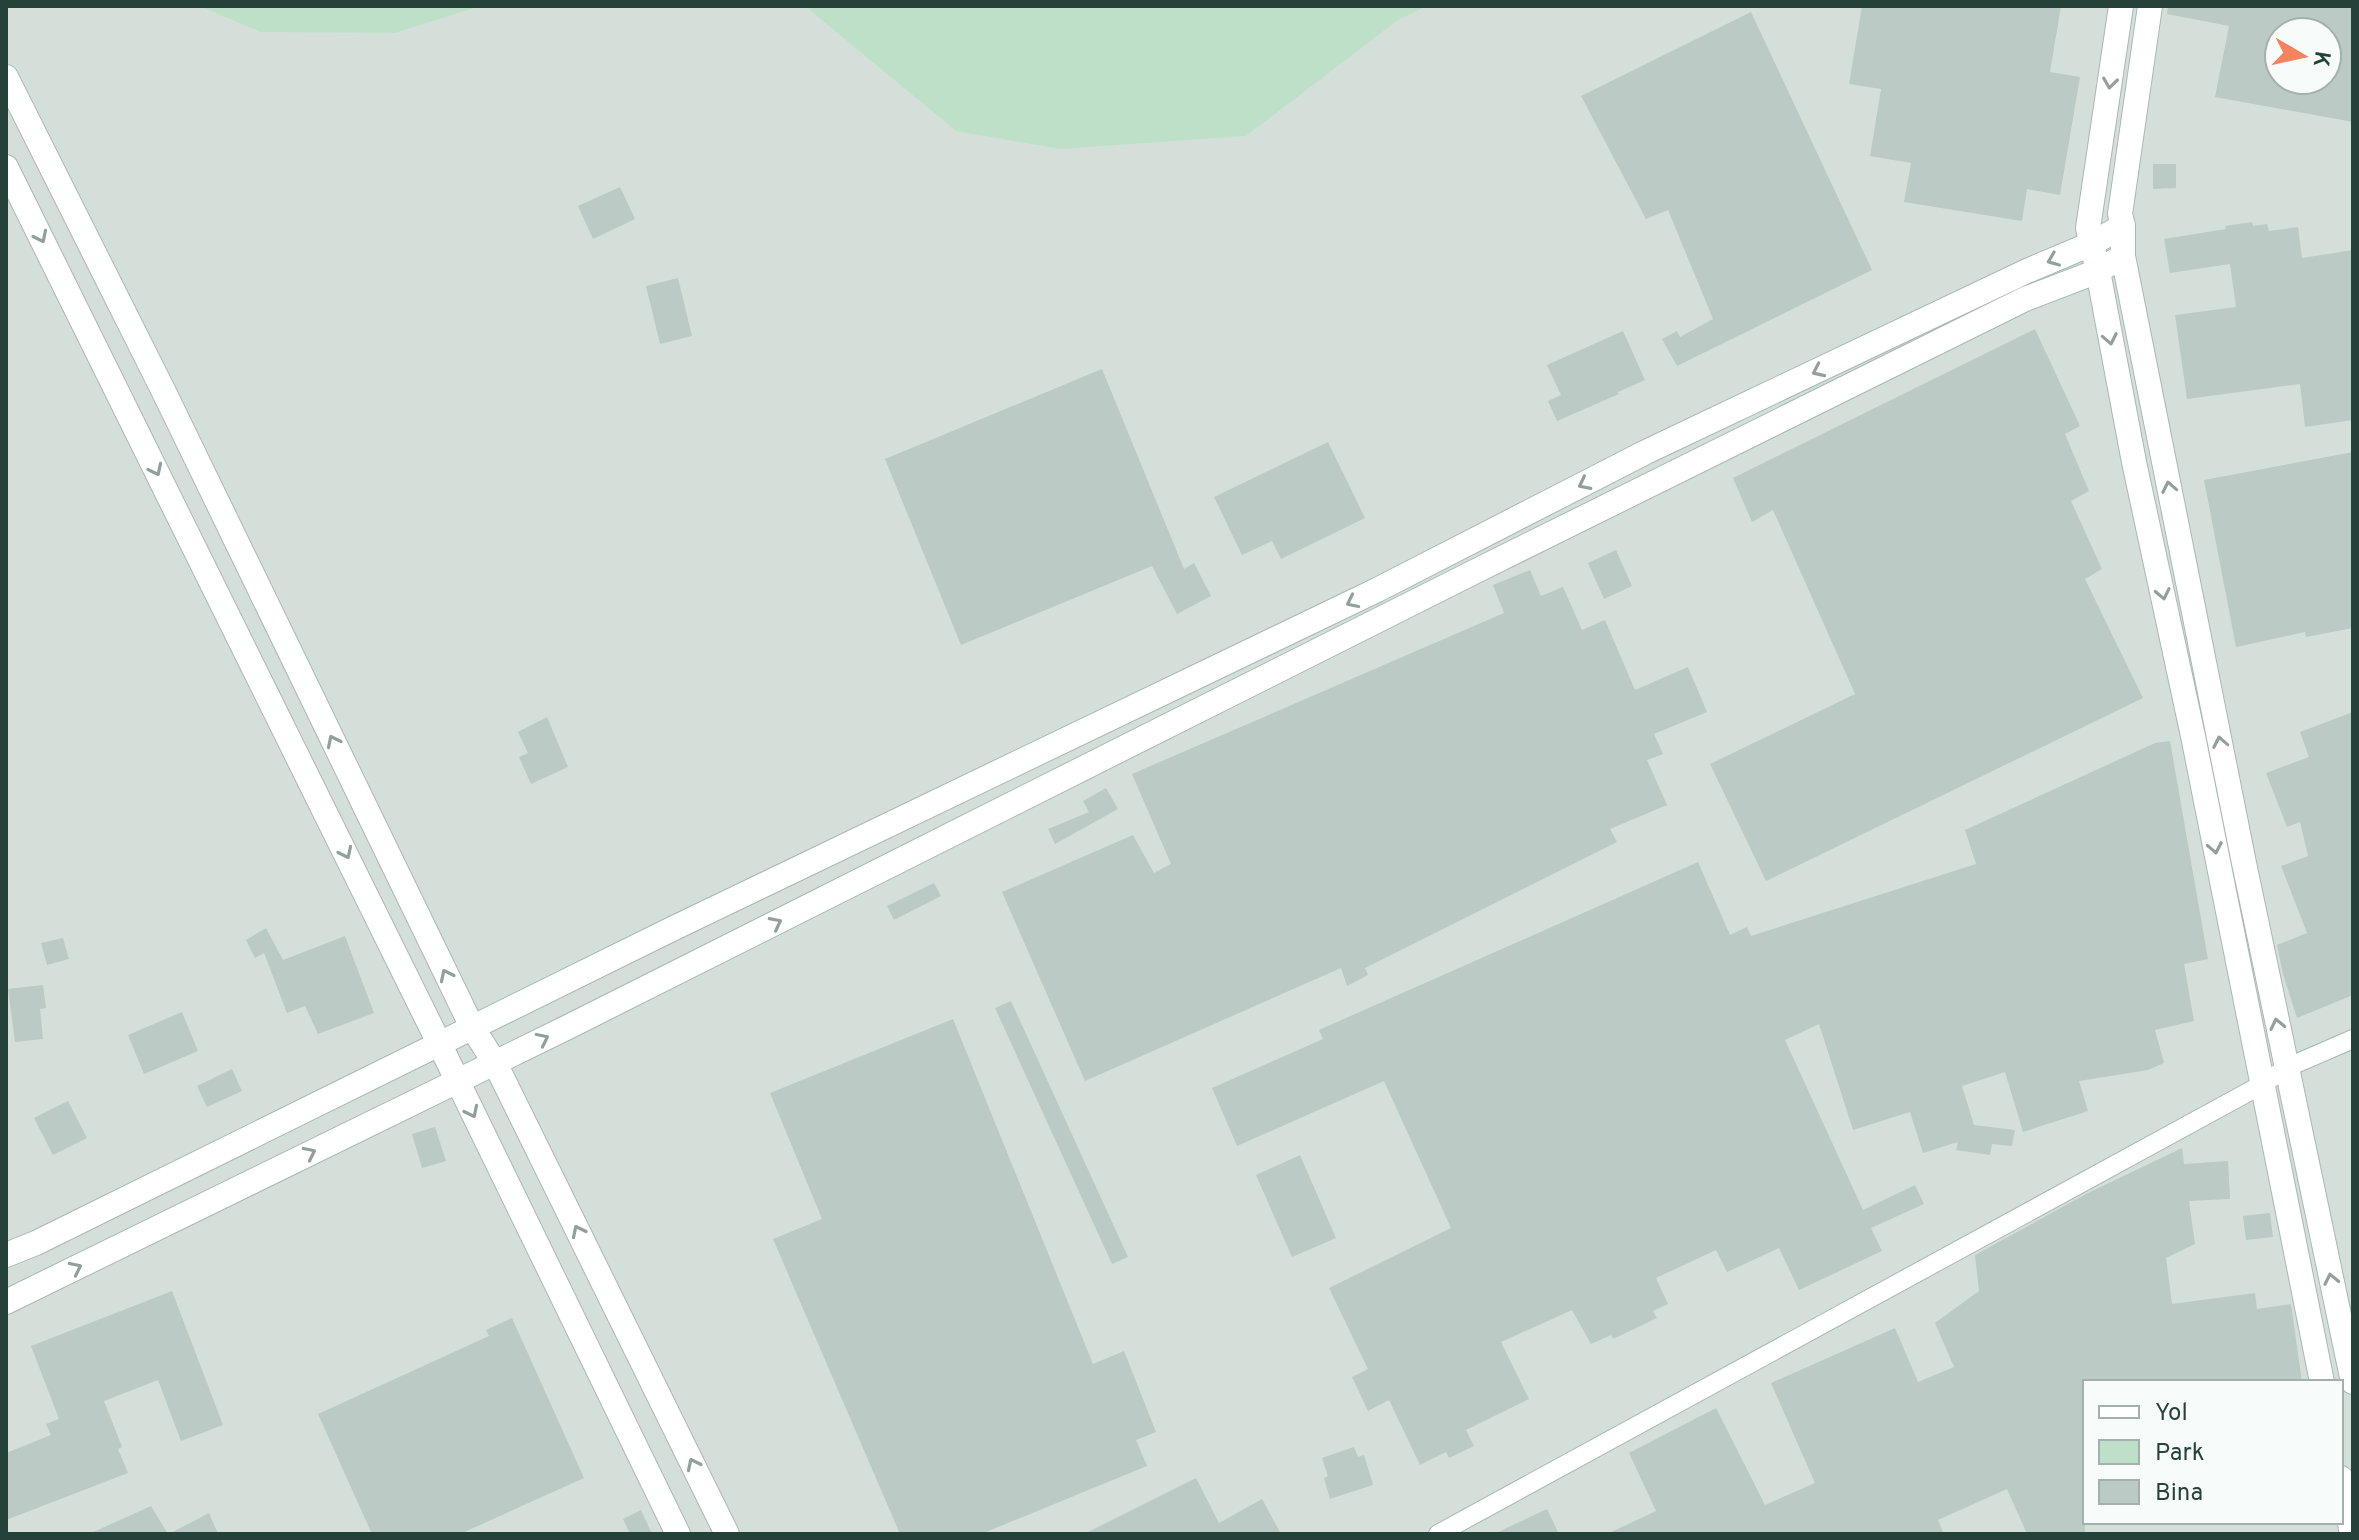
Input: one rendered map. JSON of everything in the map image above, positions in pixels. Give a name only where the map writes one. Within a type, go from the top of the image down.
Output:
[{"type":"street","points":[[2121,6],[2088,228],[2322,1380]]},
{"type":"street","points":[[2150,6],[2120,214],[2123,256],[2286,1068],[2353,1382]]},
{"type":"street","points":[[6,77],[163,390],[472,1027],[495,1063],[727,1534]]},
{"type":"street","points":[[6,167],[678,1534]]},
{"type":"street","points":[[6,1255],[36,1243],[686,922],[1377,590],[1646,452],[2012,278],[2091,244],[2123,226]]},
{"type":"street","points":[[6,1302],[495,1063],[2025,299],[2098,271],[2123,256]]},
{"type":"street","points":[[1438,1534],[2263,1084],[2286,1068],[2353,1039]]},
{"type":"street","points":[[2343,1488],[2352,1534]]},
{"type":"shaded area","points":[[6,6],[2353,6],[2353,1534],[6,1534]]},
{"type":"green space","points":[[199,6],[480,6],[395,33],[261,32]]},
{"type":"green space","points":[[805,6],[1427,6],[1398,20],[1246,136],[1060,149],[956,131]]},
{"type":"building","points":[[1862,6],[2061,6],[2050,72],[2080,77],[2060,195],[2027,189],[2022,221],[1904,202],[1911,163],[1870,156],[1881,89],[1849,84]]},
{"type":"building","points":[[2168,6],[2353,6],[2353,122],[2215,97],[2229,26],[2167,14]]},
{"type":"building","points":[[1751,12],[1872,270],[1677,366],[1662,339],[1677,331],[1680,337],[1713,319],[1668,210],[1646,219],[1581,96]]},
{"type":"building","points":[[2153,164],[2176,164],[2176,188],[2153,189]]},
{"type":"building","points":[[620,187],[635,219],[593,239],[578,206]]},
{"type":"building","points":[[2252,222],[2253,226],[2267,224],[2269,231],[2298,227],[2302,258],[2353,250],[2353,420],[2305,427],[2300,384],[2187,399],[2175,315],[2236,307],[2230,264],[2170,273],[2164,239]]},
{"type":"building","points":[[678,278],[692,336],[660,344],[646,286]]},
{"type":"building","points":[[2035,329],[2080,426],[2065,434],[2089,491],[2071,501],[2102,569],[2085,579],[2143,698],[1766,881],[1710,764],[1855,694],[1773,510],[1752,522],[1733,478]]},
{"type":"building","points":[[1623,331],[1645,380],[1557,421],[1548,401],[1561,395],[1547,365]]},
{"type":"building","points":[[1102,369],[1184,569],[1194,563],[1211,596],[1177,614],[1152,566],[961,645],[885,459]]},
{"type":"building","points":[[1328,442],[1365,518],[1281,559],[1272,541],[1242,555],[1214,497]]},
{"type":"building","points":[[2353,452],[2353,628],[2306,637],[2305,632],[2236,647],[2204,480]]},
{"type":"building","points":[[1616,550],[1632,586],[1604,599],[1588,563]]},
{"type":"building","points":[[1530,570],[1541,596],[1563,587],[1582,630],[1605,620],[1635,690],[1688,667],[1707,712],[1654,734],[1663,754],[1647,760],[1667,805],[1610,829],[1617,842],[1365,968],[1368,975],[1347,986],[1341,968],[1085,1081],[1002,892],[1133,835],[1154,873],[1171,864],[1132,774],[1504,613],[1493,585]]},
{"type":"building","points":[[2353,712],[2353,995],[2297,1018],[2277,945],[2307,933],[2281,866],[2308,856],[2300,822],[2287,827],[2266,773],[2309,757],[2300,732]]},
{"type":"building","points":[[547,717],[568,767],[531,784],[519,757],[528,753],[518,732]]},
{"type":"building","points":[[2170,741],[2208,959],[2184,964],[2194,1021],[2155,1030],[2164,1063],[2148,1070],[2079,1081],[2088,1111],[2023,1132],[2005,1072],[1962,1086],[1974,1125],[2015,1130],[2012,1146],[1992,1144],[1990,1155],[1956,1150],[1958,1142],[1923,1153],[1910,1112],[1853,1130],[1819,1024],[1785,1040],[1863,1210],[1915,1185],[1924,1204],[1871,1228],[1882,1251],[1799,1290],[1779,1248],[1727,1272],[1716,1250],[1656,1278],[1668,1304],[1653,1311],[1657,1318],[1613,1339],[1611,1335],[1591,1344],[1572,1310],[1501,1342],[1529,1399],[1466,1430],[1474,1446],[1449,1458],[1446,1452],[1420,1465],[1389,1400],[1368,1411],[1352,1377],[1368,1369],[1329,1288],[1451,1228],[1384,1081],[1237,1146],[1212,1088],[1323,1039],[1319,1030],[1698,862],[1730,935],[1747,927],[1751,936],[1976,864],[1965,830],[2155,743]]},
{"type":"building","points":[[1106,788],[1118,809],[1055,844],[1048,829],[1089,812],[1083,801]]},
{"type":"building","points":[[934,883],[941,896],[894,920],[887,906]]},
{"type":"building","points":[[266,928],[283,960],[345,936],[374,1013],[318,1034],[305,1006],[287,1013],[264,953],[255,958],[246,940]]},
{"type":"building","points":[[63,938],[69,959],[47,965],[41,943]]},
{"type":"building","points":[[43,985],[46,1008],[40,1009],[43,1039],[15,1042],[8,989]]},
{"type":"building","points":[[1011,1001],[1128,1257],[1112,1264],[995,1008]]},
{"type":"building","points":[[182,1012],[198,1051],[144,1074],[128,1035]]},
{"type":"building","points":[[953,1019],[1093,1364],[1124,1351],[1156,1432],[1136,1440],[1147,1466],[981,1534],[900,1534],[773,1239],[822,1219],[770,1093]]},
{"type":"building","points":[[232,1069],[242,1091],[207,1107],[197,1086]]},
{"type":"building","points":[[68,1101],[87,1138],[53,1155],[34,1118]]},
{"type":"building","points":[[435,1127],[446,1161],[422,1168],[412,1134]]},
{"type":"building","points":[[2182,1148],[2184,1164],[2228,1161],[2230,1199],[2189,1201],[2195,1244],[2166,1258],[2172,1304],[2255,1293],[2257,1309],[2291,1304],[2302,1380],[2083,1380],[2085,1534],[2027,1534],[2007,1489],[1938,1520],[1944,1534],[1607,1534],[1656,1511],[1629,1453],[1716,1408],[1765,1505],[1815,1483],[1771,1383],[1895,1328],[1918,1382],[1954,1367],[1935,1323],[1979,1291],[1975,1255],[2088,1193]]},
{"type":"building","points":[[1300,1155],[1336,1238],[1292,1257],[1256,1175]]},
{"type":"building","points":[[2270,1213],[2273,1237],[2246,1240],[2243,1216]]},
{"type":"building","points":[[172,1291],[223,1425],[181,1441],[158,1380],[104,1401],[122,1447],[118,1449],[128,1473],[6,1520],[6,1453],[51,1435],[46,1424],[59,1419],[31,1346]]},
{"type":"building","points":[[512,1318],[584,1478],[460,1534],[372,1534],[318,1414],[489,1336],[486,1330]]},
{"type":"building","points":[[1354,1447],[1358,1457],[1364,1455],[1373,1485],[1330,1499],[1324,1478],[1328,1476],[1322,1458]]},
{"type":"building","points":[[1196,1478],[1219,1523],[1262,1499],[1281,1534],[1084,1534]]},
{"type":"building","points":[[151,1506],[168,1534],[89,1534]]},
{"type":"building","points":[[1547,1509],[1559,1534],[1494,1534]]},
{"type":"building","points":[[641,1510],[652,1534],[630,1534],[623,1519]]},
{"type":"building","points":[[209,1513],[218,1534],[169,1534]]}]
